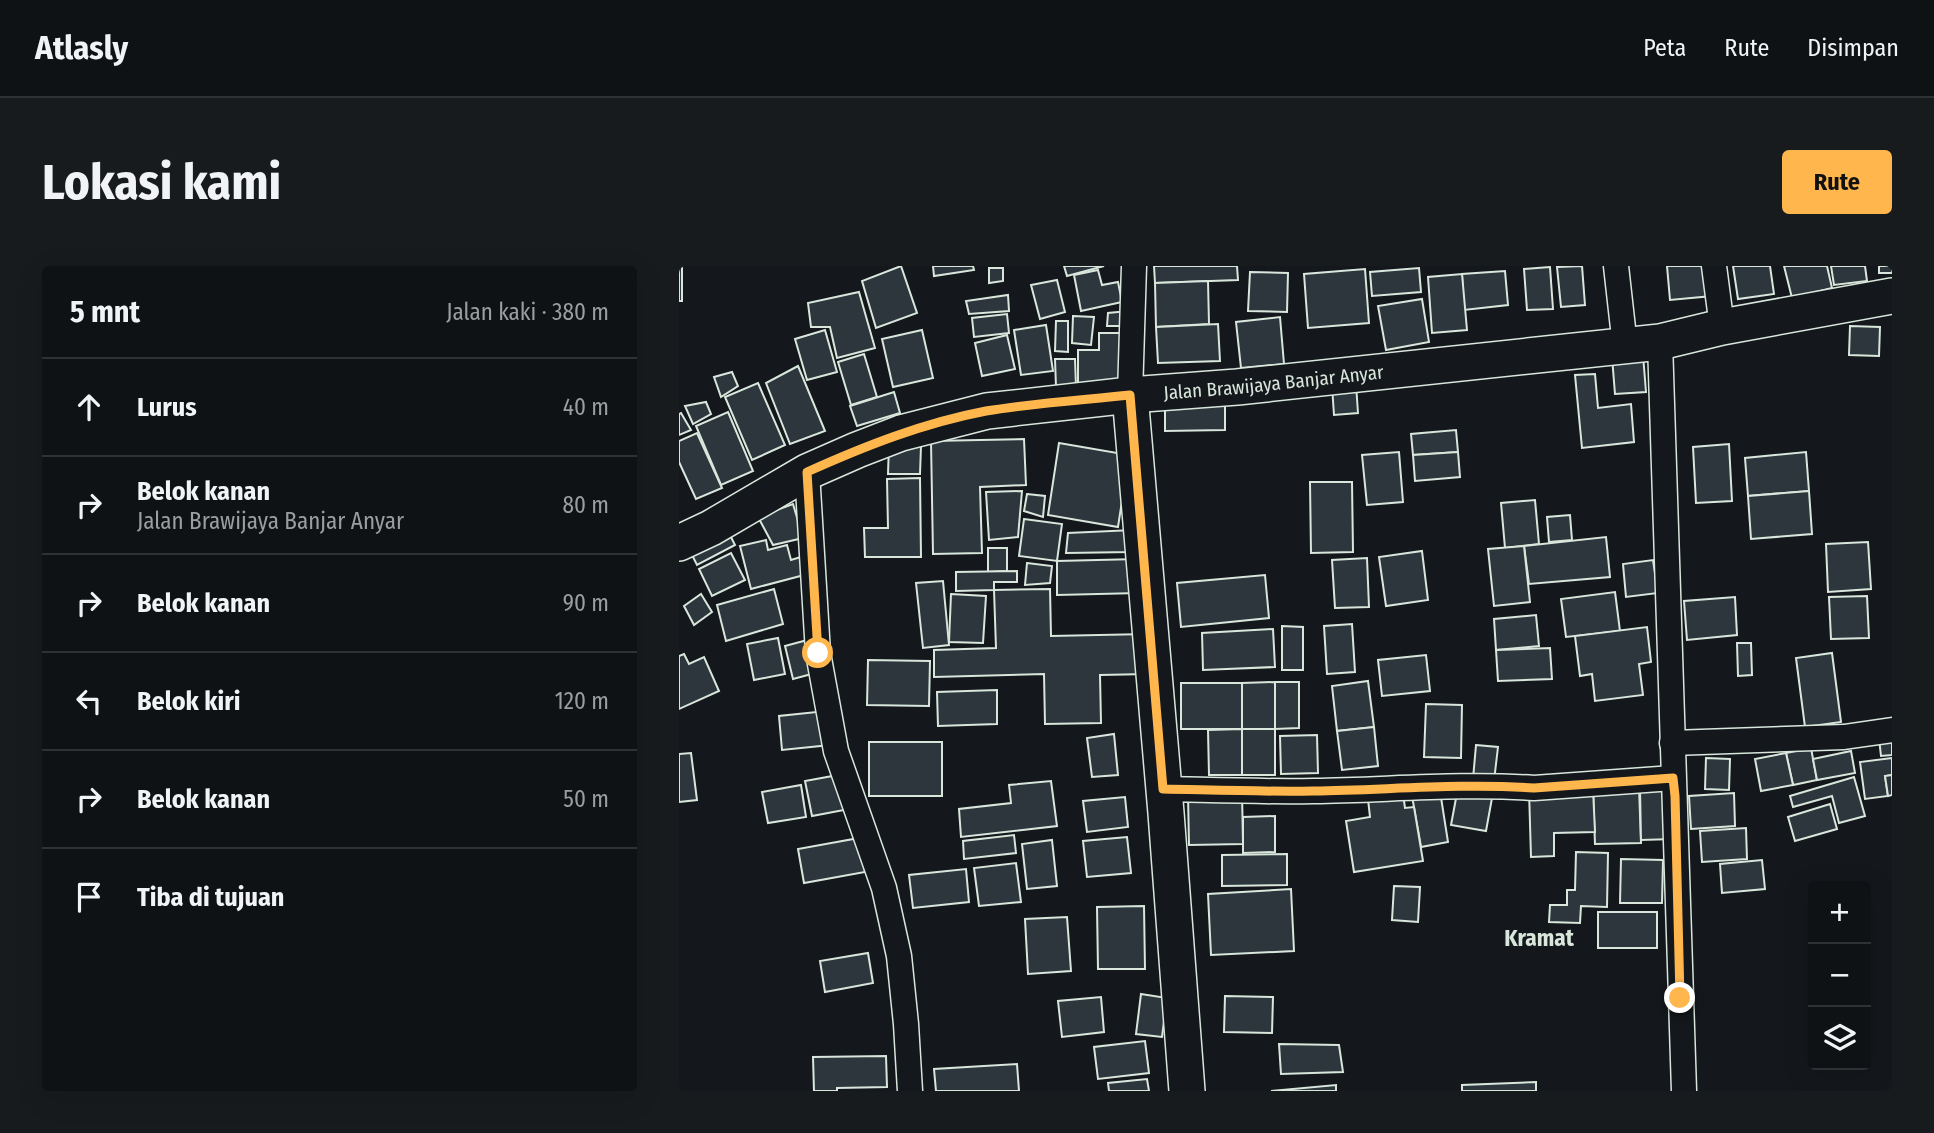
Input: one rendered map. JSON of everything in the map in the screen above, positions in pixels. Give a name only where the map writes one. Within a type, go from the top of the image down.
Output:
[{"type":"street","points":[[1134,266],[1130,395],[1187,1091]]},
{"type":"street","points":[[1616,266],[1625,346]]},
{"type":"street","points":[[1714,266],[1722,327]]},
{"type":"street","name":"Jalan Brawijaya Banjar Anyar","points":[[679,543],[711,528],[807,472],[857,450],[901,433],[987,411],[1660,342],[1722,327],[1892,296]]},
{"type":"street","points":[[1660,342],[1684,1091]]},
{"type":"street","points":[[807,472],[818,653],[836,751],[884,888],[899,956],[910,1091]]},
{"type":"street","points":[[1672,743],[1844,737],[1892,730]]},
{"type":"street","points":[[1163,789],[1312,791],[1512,786],[1534,788],[1673,778]]},
{"type":"building","points":[[679,266],[682,266],[682,301],[679,301]]},
{"type":"building","points":[[901,266],[917,313],[876,328],[862,281]]},
{"type":"building","points":[[933,266],[973,266],[974,270],[934,276]]},
{"type":"building","points":[[1064,266],[1104,266],[1067,276]]},
{"type":"building","points":[[1154,266],[1237,266],[1238,280],[1155,283]]},
{"type":"building","points":[[1582,266],[1585,305],[1561,307],[1557,267]]},
{"type":"building","points":[[1667,266],[1709,266],[1712,296],[1670,300]]},
{"type":"building","points":[[1733,266],[1770,266],[1774,294],[1738,299]]},
{"type":"building","points":[[1784,266],[1827,266],[1832,288],[1792,298]]},
{"type":"building","points":[[1831,266],[1865,266],[1867,281],[1834,285]]},
{"type":"building","points":[[1879,266],[1892,266],[1892,273],[1879,273]]},
{"type":"building","points":[[1550,267],[1553,309],[1527,310],[1524,269]]},
{"type":"building","points":[[989,268],[1003,268],[1003,281],[989,283]]},
{"type":"building","points":[[1419,268],[1421,292],[1372,296],[1370,272]]},
{"type":"building","points":[[1365,269],[1369,323],[1308,328],[1304,274]]},
{"type":"building","points":[[1098,270],[1102,285],[1118,282],[1122,302],[1081,311],[1074,275]]},
{"type":"building","points":[[1505,271],[1508,305],[1464,310],[1462,274]]},
{"type":"building","points":[[1250,272],[1288,273],[1287,312],[1248,311]]},
{"type":"building","points":[[1462,274],[1467,330],[1432,333],[1428,277]]},
{"type":"building","points":[[1057,280],[1065,312],[1040,319],[1031,285]]},
{"type":"building","points":[[1208,281],[1209,324],[1156,327],[1155,283]]},
{"type":"building","points":[[859,292],[875,348],[837,358],[830,327],[811,327],[808,303]]},
{"type":"building","points":[[1008,295],[1009,311],[969,314],[966,301]]},
{"type":"building","points":[[1422,299],[1429,342],[1386,350],[1378,306]]},
{"type":"building","points":[[1128,311],[1127,326],[1107,326],[1108,313]]},
{"type":"building","points":[[1007,314],[1009,333],[974,337],[972,318]]},
{"type":"building","points":[[1073,316],[1094,317],[1091,345],[1072,343]]},
{"type":"building","points":[[1280,317],[1284,364],[1241,368],[1236,322]]},
{"type":"building","points":[[1056,321],[1068,321],[1068,352],[1055,351]]},
{"type":"building","points":[[1218,324],[1220,361],[1158,363],[1156,327]]},
{"type":"building","points":[[1046,325],[1053,371],[1021,375],[1014,330]]},
{"type":"building","points":[[1850,326],[1880,327],[1879,356],[1849,355]]},
{"type":"building","points":[[825,330],[837,372],[807,380],[795,339]]},
{"type":"building","points":[[922,330],[933,378],[893,387],[882,339]]},
{"type":"building","points":[[1099,333],[1126,333],[1125,384],[1078,384],[1078,350],[1099,350]]},
{"type":"building","points":[[1007,335],[1015,369],[982,376],[975,343]]},
{"type":"building","points":[[864,354],[877,397],[851,405],[838,362]]},
{"type":"building","points":[[1643,355],[1646,392],[1615,394],[1612,357]]},
{"type":"building","points":[[1055,359],[1075,359],[1076,387],[1056,387]]},
{"type":"building","points":[[798,366],[825,431],[790,444],[766,383]]},
{"type":"building","points":[[732,372],[738,386],[721,397],[714,377]]},
{"type":"building","points":[[1595,374],[1598,408],[1631,404],[1634,442],[1582,448],[1575,375]]},
{"type":"building","points":[[758,383],[785,445],[752,460],[725,397]]},
{"type":"building","points":[[1356,384],[1358,413],[1334,415],[1332,386]]},
{"type":"building","points":[[894,392],[900,413],[857,426],[850,406]]},
{"type":"building","points":[[1225,399],[1225,430],[1165,431],[1165,400]]},
{"type":"building","points":[[706,402],[711,414],[693,424],[685,406]]},
{"type":"building","points":[[728,412],[753,471],[721,485],[696,426]]},
{"type":"building","points":[[681,413],[691,430],[679,435],[679,414]]},
{"type":"building","points":[[1456,430],[1458,452],[1413,455],[1411,434]]},
{"type":"building","points":[[697,433],[722,488],[696,499],[679,462],[679,441]]},
{"type":"building","points":[[1024,439],[1026,485],[980,487],[982,553],[933,554],[931,441]]},
{"type":"building","points":[[1059,443],[1129,455],[1118,527],[1048,515]]},
{"type":"building","points":[[889,444],[921,446],[920,474],[888,474]]},
{"type":"building","points":[[1729,444],[1732,501],[1696,503],[1693,447]]},
{"type":"building","points":[[1399,452],[1403,502],[1367,505],[1362,455]]},
{"type":"building","points":[[1458,452],[1460,477],[1415,481],[1413,455]]},
{"type":"building","points":[[1806,452],[1809,491],[1748,496],[1745,458]]},
{"type":"building","points":[[920,478],[921,557],[865,557],[864,528],[888,528],[887,479]]},
{"type":"building","points":[[1310,482],[1352,482],[1353,552],[1311,553]]},
{"type":"building","points":[[1022,491],[1018,537],[989,540],[986,492]]},
{"type":"building","points":[[1809,491],[1812,534],[1751,539],[1748,496]]},
{"type":"building","points":[[1027,494],[1045,496],[1043,517],[1024,511]]},
{"type":"building","points":[[1535,500],[1539,544],[1505,548],[1501,503]]},
{"type":"building","points":[[793,504],[803,538],[773,545],[758,517]]},
{"type":"building","points":[[1570,515],[1572,540],[1549,542],[1547,517]]},
{"type":"building","points":[[1024,519],[1062,524],[1057,561],[1019,556]]},
{"type":"building","points":[[726,527],[735,545],[697,565],[688,547]]},
{"type":"building","points":[[1133,530],[1131,552],[1066,553],[1068,533]]},
{"type":"building","points":[[1606,537],[1610,577],[1529,584],[1524,546]]},
{"type":"building","points":[[766,540],[768,550],[787,545],[791,560],[804,556],[808,574],[751,589],[740,546]]},
{"type":"building","points":[[1868,542],[1871,589],[1828,592],[1826,544]]},
{"type":"building","points":[[1524,546],[1530,602],[1494,606],[1488,549]]},
{"type":"building","points":[[988,548],[1007,548],[1007,571],[988,572]]},
{"type":"building","points":[[1422,551],[1428,600],[1386,606],[1379,557]]},
{"type":"building","points":[[731,553],[745,580],[712,596],[699,569]]},
{"type":"building","points":[[1367,558],[1369,607],[1335,608],[1332,560]]},
{"type":"building","points":[[1138,559],[1139,593],[1057,595],[1057,561]]},
{"type":"building","points":[[1653,560],[1658,593],[1626,597],[1623,564]]},
{"type":"building","points":[[1027,563],[1052,566],[1050,583],[1025,585]]},
{"type":"building","points":[[1017,571],[1017,582],[994,582],[994,590],[956,591],[956,572]]},
{"type":"building","points":[[1265,575],[1269,618],[1181,627],[1177,583]]},
{"type":"building","points":[[943,581],[949,645],[923,648],[916,583]]},
{"type":"building","points":[[774,589],[783,624],[726,641],[717,605]]},
{"type":"building","points":[[1050,589],[1051,636],[1147,634],[1148,674],[1100,675],[1101,723],[1045,724],[1044,674],[934,677],[934,650],[996,648],[994,590]]},
{"type":"building","points":[[1615,592],[1620,631],[1566,637],[1561,599]]},
{"type":"building","points":[[701,594],[712,612],[694,625],[684,606]]},
{"type":"building","points":[[951,594],[986,596],[983,643],[949,642]]},
{"type":"building","points":[[1867,596],[1869,638],[1831,639],[1829,597]]},
{"type":"building","points":[[1735,597],[1737,635],[1687,640],[1684,601]]},
{"type":"building","points":[[1536,615],[1539,646],[1496,650],[1494,619]]},
{"type":"building","points":[[1352,624],[1355,672],[1327,674],[1324,626]]},
{"type":"building","points":[[1282,626],[1303,627],[1303,670],[1282,670]]},
{"type":"building","points":[[1647,627],[1651,662],[1639,664],[1643,695],[1595,701],[1592,674],[1580,676],[1575,636]]},
{"type":"building","points":[[1273,629],[1275,667],[1203,670],[1202,633]]},
{"type":"building","points":[[778,638],[785,674],[754,680],[747,644]]},
{"type":"building","points":[[811,639],[819,672],[793,679],[785,646]]},
{"type":"building","points":[[1737,643],[1751,643],[1752,675],[1738,676]]},
{"type":"building","points":[[1550,648],[1552,679],[1498,681],[1496,650]]},
{"type":"building","points":[[1832,653],[1841,722],[1805,727],[1796,658]]},
{"type":"building","points":[[684,654],[689,664],[704,657],[719,691],[679,709],[679,656]]},
{"type":"building","points":[[1426,655],[1430,691],[1382,696],[1378,660]]},
{"type":"building","points":[[868,660],[930,661],[929,706],[867,705]]},
{"type":"building","points":[[1368,681],[1374,727],[1337,731],[1332,686]]},
{"type":"building","points":[[1275,682],[1299,682],[1299,728],[1275,729]]},
{"type":"building","points":[[1275,682],[1275,729],[1242,729],[1242,683]]},
{"type":"building","points":[[1181,683],[1242,683],[1242,729],[1181,729]]},
{"type":"building","points":[[997,690],[997,724],[938,726],[937,692]]},
{"type":"building","points":[[1426,704],[1462,705],[1461,758],[1424,757]]},
{"type":"building","points":[[826,711],[830,745],[782,750],[779,716]]},
{"type":"building","points":[[1374,727],[1378,766],[1342,770],[1337,731]]},
{"type":"building","points":[[1242,729],[1242,775],[1209,775],[1208,730]]},
{"type":"building","points":[[1242,729],[1275,729],[1275,775],[1242,775]]},
{"type":"building","points":[[1114,734],[1118,775],[1092,777],[1087,738]]},
{"type":"building","points":[[1317,735],[1318,773],[1281,774],[1280,736]]},
{"type":"building","points":[[1892,736],[1892,755],[1881,756],[1879,738]]},
{"type":"building","points":[[869,742],[942,742],[942,796],[869,796]]},
{"type":"building","points":[[1476,745],[1498,747],[1494,781],[1473,779]]},
{"type":"building","points":[[1811,748],[1817,780],[1793,785],[1786,753]]},
{"type":"building","points":[[1851,751],[1855,773],[1817,780],[1813,759]]},
{"type":"building","points":[[691,753],[697,800],[679,802],[679,754]]},
{"type":"building","points":[[1786,753],[1793,785],[1761,791],[1755,759]]},
{"type":"building","points":[[1706,758],[1730,759],[1729,790],[1705,789]]},
{"type":"building","points":[[1892,758],[1892,775],[1885,776],[1888,796],[1865,799],[1860,762]]},
{"type":"building","points":[[838,775],[844,810],[812,816],[805,781]]},
{"type":"building","points":[[1892,775],[1892,795],[1888,796],[1885,776]]},
{"type":"building","points":[[1854,777],[1865,816],[1839,823],[1832,796],[1793,807],[1790,796]]},
{"type":"building","points":[[1051,781],[1057,826],[961,837],[959,809],[1011,803],[1009,785]]},
{"type":"building","points":[[801,785],[806,817],[768,823],[762,792]]},
{"type":"building","points":[[1639,787],[1641,843],[1595,844],[1593,789]]},
{"type":"building","points":[[1593,789],[1595,832],[1554,833],[1554,856],[1531,857],[1529,790]]},
{"type":"building","points":[[1640,789],[1671,789],[1673,839],[1641,840]]},
{"type":"building","points":[[1440,791],[1448,842],[1421,847],[1412,796]]},
{"type":"building","points":[[1242,793],[1243,844],[1189,845],[1188,795]]},
{"type":"building","points":[[1457,793],[1492,798],[1486,831],[1451,825]]},
{"type":"building","points":[[1734,793],[1735,826],[1691,829],[1689,796]]},
{"type":"building","points":[[1403,794],[1405,808],[1414,807],[1423,861],[1354,872],[1346,821],[1370,817],[1368,799]]},
{"type":"building","points":[[1125,797],[1128,827],[1087,832],[1083,801]]},
{"type":"building","points":[[1830,804],[1837,829],[1795,841],[1788,817]]},
{"type":"building","points":[[1275,816],[1275,852],[1243,853],[1243,817]]},
{"type":"building","points":[[1746,828],[1747,859],[1702,862],[1700,831]]},
{"type":"building","points":[[1014,835],[1016,853],[964,859],[963,841]]},
{"type":"building","points":[[1127,837],[1131,873],[1087,877],[1083,841]]},
{"type":"building","points":[[859,838],[865,872],[804,883],[798,849]]},
{"type":"building","points":[[1052,840],[1057,886],[1027,889],[1022,844]]},
{"type":"building","points":[[1576,852],[1608,853],[1607,907],[1581,906],[1580,923],[1549,922],[1550,905],[1567,905],[1567,890],[1575,890]]},
{"type":"building","points":[[1287,854],[1287,885],[1222,886],[1222,855]]},
{"type":"building","points":[[1621,859],[1663,860],[1662,903],[1620,903]]},
{"type":"building","points":[[1762,860],[1765,889],[1722,893],[1720,864]]},
{"type":"building","points":[[1016,863],[1021,902],[979,906],[974,868]]},
{"type":"building","points":[[966,869],[969,902],[913,908],[909,875]]},
{"type":"building","points":[[1394,886],[1420,887],[1418,922],[1392,920]]},
{"type":"building","points":[[1291,889],[1294,951],[1211,955],[1208,894]]},
{"type":"building","points":[[1144,906],[1145,969],[1098,969],[1097,907]]},
{"type":"building","points":[[1598,912],[1657,912],[1657,948],[1598,948]]},
{"type":"building","points":[[1067,917],[1071,971],[1028,974],[1025,919]]},
{"type":"building","points":[[868,953],[873,983],[825,992],[820,961]]},
{"type":"building","points":[[1141,994],[1167,998],[1162,1037],[1136,1034]]},
{"type":"building","points":[[1225,996],[1273,997],[1272,1033],[1224,1032]]},
{"type":"building","points":[[1101,997],[1104,1032],[1062,1037],[1058,1001]]},
{"type":"building","points":[[1145,1041],[1149,1073],[1098,1079],[1094,1047]]},
{"type":"building","points":[[1279,1044],[1339,1045],[1343,1072],[1281,1074]]},
{"type":"building","points":[[886,1056],[887,1087],[814,1091],[813,1057]]},
{"type":"building","points":[[1017,1064],[1019,1091],[936,1091],[934,1069]]},
{"type":"building","points":[[1147,1079],[1149,1091],[1109,1091],[1108,1083]]},
{"type":"building","points":[[1536,1082],[1536,1091],[1462,1091],[1462,1085]]},
{"type":"building","points":[[1336,1085],[1336,1091],[1271,1091]]},
{"type":"district","name":"Kramat","points":[[1539,938]]},
{"type":"route","points":[[818,653],[807,472],[901,433],[944,421],[987,411],[1130,395],[1163,789],[1312,791],[1512,786],[1534,788],[1673,778],[1680,998]]}]
